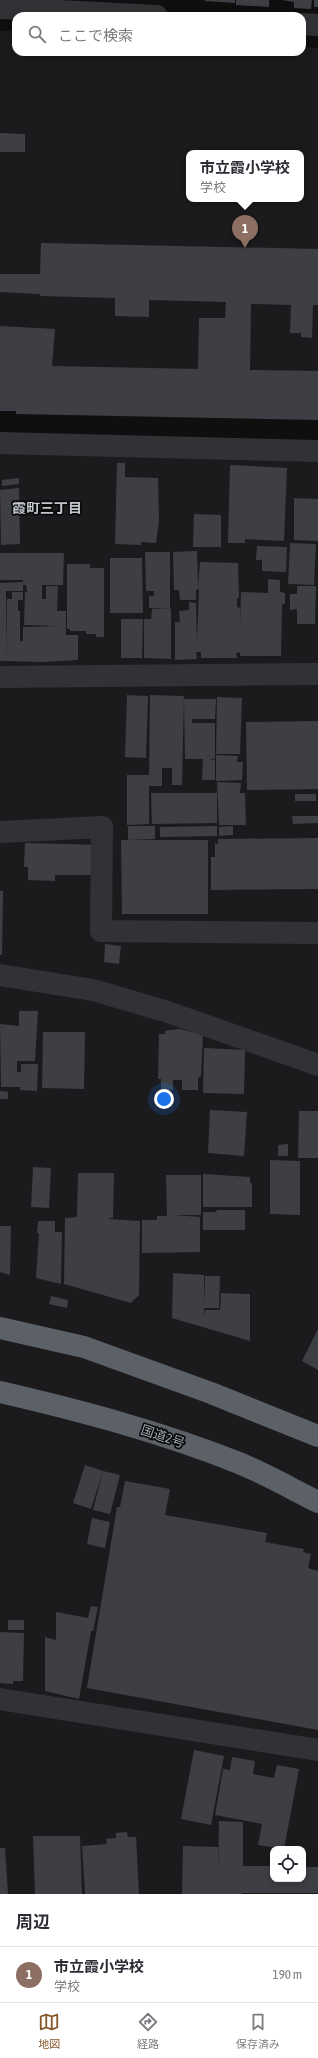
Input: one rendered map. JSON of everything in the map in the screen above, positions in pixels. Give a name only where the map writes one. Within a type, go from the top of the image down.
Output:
[{"type":"highway","points":[[0,1328],[84,1347],[211,1393],[318,1436]]},
{"type":"highway","name":"国道2号","points":[[0,1392],[96,1414],[164,1436],[240,1463],[318,1502]]},
{"type":"street","points":[[0,8],[78,12]]},
{"type":"street","points":[[306,24],[318,25]]},
{"type":"street","points":[[0,443],[318,451]]},
{"type":"street","points":[[0,678],[318,674]]},
{"type":"street","points":[[0,832],[102,827],[101,931],[318,933]]},
{"type":"street","points":[[0,975],[94,990],[165,1011],[318,1065]]},
{"type":"street","points":[[0,1700],[318,1750]]},
{"type":"shaded area","points":[[0,31],[12,31],[12,56],[306,56],[306,47],[318,48],[318,407],[0,399]]},
{"type":"shaded area","points":[[0,436],[318,450],[318,1894],[0,1894]]},
{"type":"building","points":[[235,0],[235,3],[205,1]]},
{"type":"building","points":[[236,0],[269,0],[269,7],[236,5]]},
{"type":"building","points":[[282,0],[312,0],[311,9],[294,8],[294,2]]},
{"type":"building","points":[[314,0],[318,0],[318,7],[314,7]]},
{"type":"building","points":[[0,133],[25,134],[25,152],[0,152]]},
{"type":"building","points":[[41,243],[318,249],[318,305],[313,305],[312,338],[301,337],[301,333],[290,333],[291,305],[251,304],[250,370],[318,371],[318,420],[16,414],[16,411],[0,411],[0,326],[55,329],[52,366],[198,369],[199,318],[225,318],[226,302],[149,300],[149,317],[115,316],[115,298],[40,296],[40,294],[0,292],[0,274],[40,274]]},
{"type":"building","points":[[117,463],[125,463],[125,477],[158,478],[159,521],[156,543],[141,542],[141,545],[115,544]]},
{"type":"building","points":[[230,465],[287,468],[284,541],[245,539],[245,543],[228,543]]},
{"type":"building","points":[[19,478],[19,484],[2,486],[2,480]]},
{"type":"building","points":[[19,488],[20,544],[1,545],[0,490]]},
{"type":"building","points":[[294,498],[318,499],[318,541],[294,540]]},
{"type":"building","points":[[194,514],[221,515],[221,547],[193,547]]},
{"type":"building","points":[[290,543],[316,544],[314,585],[288,584]]},
{"type":"building","points":[[257,546],[287,547],[286,572],[262,571],[262,560],[256,560]]},
{"type":"building","points":[[197,551],[198,587],[200,562],[238,563],[239,598],[237,598],[237,607],[240,608],[240,623],[241,592],[268,593],[268,579],[280,580],[280,592],[285,593],[285,604],[282,604],[281,656],[240,656],[240,652],[236,653],[237,658],[201,658],[201,652],[196,652],[197,659],[175,660],[175,622],[180,622],[179,611],[189,610],[189,602],[196,603],[197,642],[199,589],[196,590],[196,600],[180,600],[179,590],[174,590],[173,552]]},
{"type":"building","points":[[145,552],[170,552],[170,609],[149,608],[149,596],[154,596],[154,591],[146,591]]},
{"type":"building","points":[[0,553],[64,553],[63,585],[42,585],[42,599],[46,599],[46,586],[58,586],[57,611],[66,611],[66,635],[78,635],[78,660],[42,662],[0,661],[0,583],[23,582],[23,580],[0,580]],"holes":[[[23,585],[26,585],[27,592],[25,592],[24,625],[59,626],[23,627],[23,641],[20,641],[20,611],[18,611],[18,600],[23,600],[23,592],[12,592],[12,599],[7,599],[7,661],[6,591],[23,591]]]},
{"type":"building","points":[[110,558],[142,558],[143,613],[110,613]]},
{"type":"building","points":[[67,564],[90,564],[90,568],[104,568],[104,637],[96,637],[96,634],[86,634],[86,631],[70,631],[70,629],[67,629]]},
{"type":"building","points":[[297,586],[316,586],[315,624],[297,624],[297,609],[290,610],[290,594],[297,594]]},
{"type":"building","points":[[152,609],[171,609],[171,659],[144,658],[144,619],[151,619]]},
{"type":"building","points":[[121,619],[143,619],[142,658],[121,658]]},
{"type":"building","points":[[127,695],[148,696],[146,758],[125,757]]},
{"type":"building","points":[[150,695],[184,696],[182,785],[172,785],[172,768],[162,768],[162,786],[149,786],[149,824],[127,825],[127,775],[149,775],[149,783]]},
{"type":"building","points":[[217,697],[242,698],[240,754],[216,754]]},
{"type":"building","points":[[184,699],[216,699],[215,719],[192,719],[192,723],[215,723],[215,759],[209,760],[215,760],[215,780],[202,780],[203,759],[185,759]]},
{"type":"building","points":[[318,721],[318,789],[247,790],[246,722]]},
{"type":"building","points":[[216,755],[238,756],[237,762],[243,762],[242,780],[216,781]]},
{"type":"building","points":[[217,782],[241,783],[240,793],[245,793],[246,825],[219,825]]},
{"type":"building","points":[[151,793],[217,793],[217,823],[152,824]]},
{"type":"building","points":[[295,794],[316,794],[316,801],[295,801]]},
{"type":"building","points":[[292,816],[318,816],[318,823],[293,824]]},
{"type":"building","points":[[128,826],[155,826],[155,839],[128,840]]},
{"type":"building","points":[[217,826],[217,836],[160,837],[160,827]]},
{"type":"building","points":[[233,826],[233,835],[219,836],[219,827]]},
{"type":"building","points":[[318,838],[318,889],[211,890],[211,857],[215,857],[215,843],[218,844],[218,839]]},
{"type":"building","points":[[121,840],[208,840],[208,914],[122,914]]},
{"type":"building","points":[[25,843],[102,845],[100,875],[55,875],[55,881],[28,880],[28,867],[24,867]]},
{"type":"building","points":[[0,891],[3,891],[2,955],[0,955]]},
{"type":"building","points":[[105,944],[121,946],[119,964],[104,962]]},
{"type":"building","points":[[19,1011],[38,1011],[35,1061],[17,1061],[17,1072],[21,1072],[21,1064],[38,1064],[37,1091],[20,1090],[20,1087],[1,1087],[0,1024],[19,1026]]},
{"type":"building","points":[[180,1029],[203,1035],[201,1076],[198,1080],[198,1090],[182,1090],[182,1080],[173,1080],[173,1090],[161,1090],[161,1079],[158,1079],[159,1034],[165,1034],[165,1031]]},
{"type":"building","points":[[43,1032],[85,1032],[84,1089],[42,1088]]},
{"type":"building","points":[[204,1048],[245,1050],[244,1094],[203,1093]]},
{"type":"building","points":[[0,1091],[8,1092],[8,1099],[0,1099]]},
{"type":"building","points":[[210,1110],[247,1112],[244,1156],[208,1153]]},
{"type":"building","points":[[299,1111],[318,1111],[318,1158],[298,1158]]},
{"type":"building","points":[[288,1144],[288,1156],[278,1156],[278,1145]]},
{"type":"building","points":[[270,1160],[300,1161],[300,1215],[270,1214]]},
{"type":"building","points":[[33,1167],[51,1168],[49,1208],[31,1207]]},
{"type":"building","points":[[78,1173],[114,1173],[113,1218],[109,1219],[140,1221],[139,1295],[131,1303],[64,1284],[65,1218],[77,1217]]},
{"type":"building","points":[[203,1174],[250,1177],[250,1183],[252,1184],[252,1207],[203,1207]]},
{"type":"building","points":[[166,1175],[201,1175],[201,1215],[174,1215],[200,1217],[200,1252],[142,1253],[142,1220],[157,1220],[157,1216],[167,1216]]},
{"type":"building","points":[[217,1210],[245,1210],[245,1230],[203,1230],[203,1212],[216,1212]]},
{"type":"building","points":[[38,1221],[55,1221],[55,1232],[62,1232],[61,1284],[36,1278],[39,1233],[37,1233]]},
{"type":"building","points":[[0,1226],[11,1226],[10,1275],[0,1272]]},
{"type":"building","points":[[173,1273],[204,1275],[204,1307],[205,1276],[220,1276],[219,1308],[204,1308],[204,1317],[205,1310],[220,1310],[221,1293],[250,1294],[250,1341],[172,1318]]},
{"type":"building","points":[[51,1296],[68,1300],[67,1308],[49,1304]]},
{"type":"building","points":[[318,1329],[318,1370],[302,1361]]},
{"type":"building","points":[[85,1465],[103,1471],[91,1509],[73,1503]]},
{"type":"building","points":[[103,1471],[120,1475],[110,1514],[93,1510]]},
{"type":"building","points":[[125,1481],[170,1489],[165,1515],[267,1533],[265,1542],[304,1549],[303,1552],[311,1554],[308,1568],[318,1571],[318,1730],[87,1688],[117,1507],[120,1507]]},
{"type":"building","points":[[92,1518],[110,1522],[105,1548],[87,1544]]},
{"type":"building","points":[[91,1606],[98,1607],[93,1631],[91,1631],[79,1699],[45,1691],[45,1637],[56,1640],[56,1612],[88,1618]]},
{"type":"building","points":[[8,1620],[24,1620],[24,1630],[8,1630]]},
{"type":"building","points":[[0,1632],[24,1633],[23,1681],[13,1681],[13,1684],[0,1683]]},
{"type":"building","points":[[194,1750],[224,1756],[211,1825],[181,1819]]},
{"type":"building","points":[[232,1757],[255,1761],[253,1774],[274,1778],[277,1765],[299,1769],[285,1846],[270,1847],[258,1845],[262,1824],[215,1815],[223,1769],[230,1770]]},
{"type":"building","points":[[219,1821],[243,1822],[243,1866],[270,1866],[270,1882],[306,1882],[306,1867],[318,1867],[318,1893],[182,1894],[183,1846],[218,1847],[218,1874]]},
{"type":"building","points":[[127,1832],[128,1837],[136,1837],[139,1894],[85,1894],[82,1846],[107,1844],[106,1839],[116,1838],[116,1833]]},
{"type":"building","points":[[33,1836],[80,1836],[82,1894],[35,1894]]},
{"type":"building","points":[[0,1848],[5,1848],[8,1894],[0,1894]]},
{"type":"place","name":"市立霞小学校","points":[[245,248]]},
{"type":"district","name":"霞町三丁目","points":[[47,508]]}]
